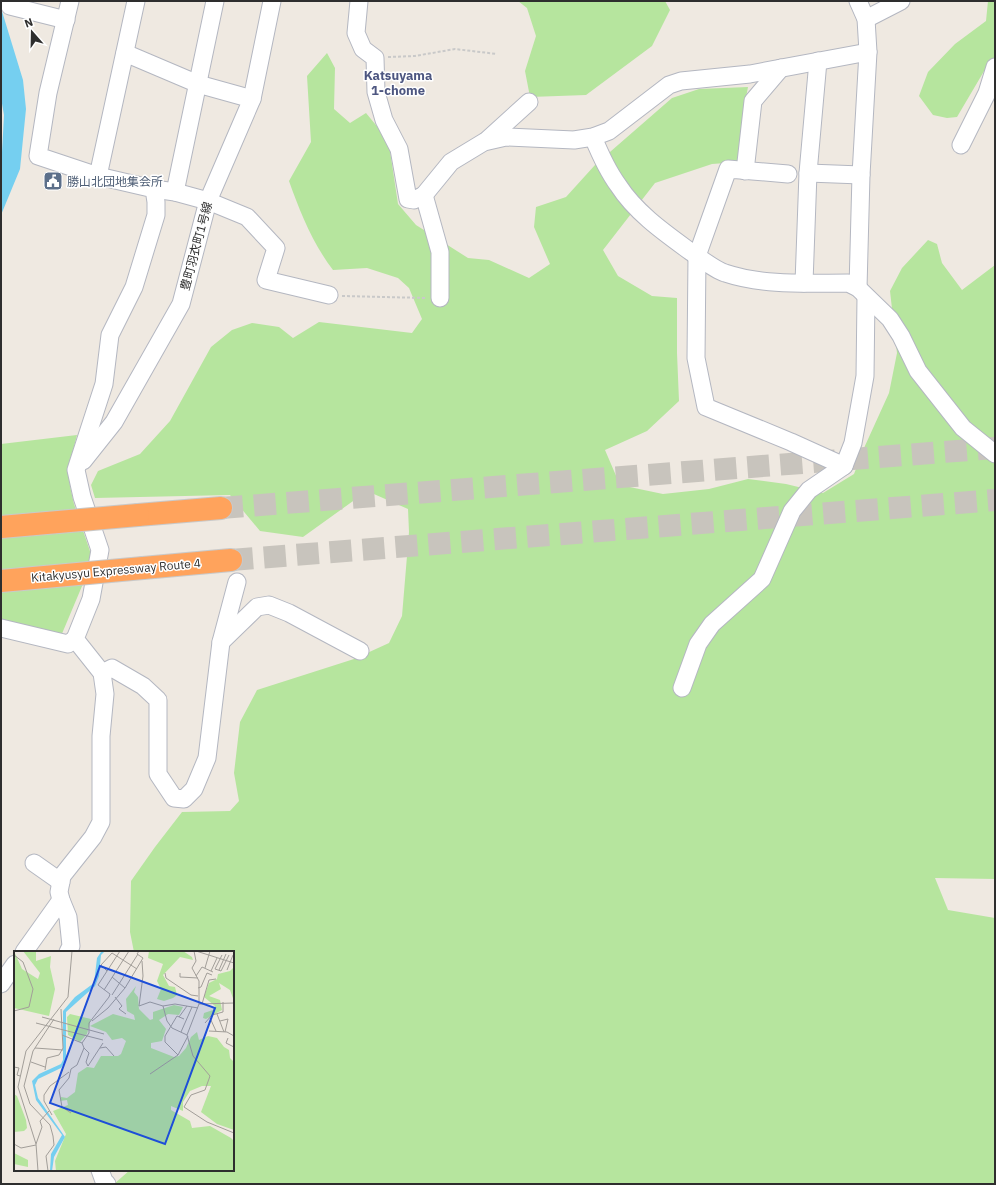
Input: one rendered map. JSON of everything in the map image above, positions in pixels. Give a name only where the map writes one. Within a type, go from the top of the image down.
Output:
[{"type":"highway","points":[[1,527],[221,508]]},
{"type":"highway","name":"Kitakyusyu Expressway Route 4","points":[[1,581],[230,560]]},
{"type":"street","points":[[10,1],[10,6],[66,20]]},
{"type":"street","points":[[70,1],[48,93],[38,156],[98,176],[208,200],[248,217],[276,248],[266,280],[329,295]]},
{"type":"street","points":[[98,176],[136,1]]},
{"type":"street","points":[[175,192],[215,1]]},
{"type":"street","name":"豊町羽衣町1号線","points":[[76,470],[114,422],[181,304],[208,200],[252,99],[272,1]]},
{"type":"street","points":[[360,1],[356,33],[363,49],[375,58],[376,92],[384,120],[399,148],[408,199],[414,200],[424,195],[451,162],[484,142],[529,102]]},
{"type":"street","points":[[682,688],[698,644],[712,624],[762,579],[792,511],[808,490],[844,466],[853,444],[865,376],[862,293],[861,175],[868,52],[866,19],[858,1]]},
{"type":"street","points":[[866,19],[883,5],[901,1]]},
{"type":"street","points":[[484,142],[506,136],[574,140],[593,137],[609,131],[670,85],[681,81],[750,74],[868,52]]},
{"type":"street","points":[[125,53],[198,84],[252,99]]},
{"type":"street","points":[[804,283],[808,172],[818,61]]},
{"type":"street","points":[[961,145],[991,98],[995,66]]},
{"type":"street","points":[[745,171],[753,101],[781,68]]},
{"type":"street","points":[[593,137],[602,160],[618,186],[635,206],[668,236],[723,273],[746,279],[774,283],[848,283],[862,293],[890,319],[902,336],[918,371],[963,428],[995,454]]},
{"type":"street","points":[[788,174],[728,169],[697,256],[696,358],[706,407],[791,442],[844,466]]},
{"type":"street","points":[[808,172],[861,175]]},
{"type":"street","points":[[1,628],[68,644],[75,639],[91,599],[100,550],[82,497],[76,470],[104,384],[110,335],[134,287],[156,215],[154,189]]},
{"type":"street","points":[[424,195],[440,252],[440,298]]},
{"type":"street","points":[[102,673],[112,668],[143,686],[158,700],[158,774],[174,798],[184,798],[194,789],[207,758],[221,642],[237,582]]},
{"type":"street","points":[[221,642],[257,607],[269,605],[289,613],[360,651]]},
{"type":"street","points":[[68,951],[71,946],[68,917],[59,892],[62,876],[93,837],[101,822],[101,736],[105,694],[102,673],[75,639]]},
{"type":"street","points":[[34,863],[61,882]]},
{"type":"street","points":[[25,951],[61,900]]},
{"type":"street","points":[[1,984],[14,965]]},
{"type":"street","points":[[100,1171],[104,1182],[108,1184]]},
{"type":"path","points":[[375,58],[415,56],[455,49],[497,54]]},
{"type":"path","points":[[329,295],[440,298]]},
{"type":"green space","points":[[518,1],[665,1],[670,10],[652,46],[586,95],[530,97],[525,71],[536,36],[527,8]]},
{"type":"green space","points":[[988,1],[995,1],[995,57],[990,61],[957,117],[947,118],[933,115],[919,96],[928,72],[955,44],[986,21]]},
{"type":"green space","points":[[327,53],[335,68],[334,109],[350,123],[366,113],[380,130],[390,151],[398,204],[416,225],[468,258],[489,260],[529,278],[550,264],[534,227],[536,207],[566,197],[595,165],[672,98],[699,89],[748,87],[744,108],[739,162],[712,164],[655,183],[603,250],[618,276],[652,296],[677,298],[679,401],[647,431],[605,450],[620,485],[663,494],[709,489],[748,479],[786,484],[823,493],[854,474],[889,393],[897,353],[890,291],[902,268],[928,240],[937,244],[942,263],[962,290],[995,265],[995,879],[935,878],[948,910],[995,918],[995,1184],[114,1184],[129,1171],[234,1171],[234,951],[134,951],[130,932],[131,881],[182,812],[230,811],[239,801],[234,773],[240,722],[257,690],[354,659],[389,643],[402,616],[409,532],[408,509],[367,491],[303,537],[260,531],[230,495],[95,498],[91,485],[98,471],[140,454],[170,421],[211,347],[232,330],[252,323],[279,327],[293,338],[319,322],[412,333],[422,319],[409,288],[398,278],[367,268],[333,270],[319,249],[308,227],[289,181],[311,142],[307,76]]},
{"type":"green space","points":[[77,435],[69,467],[70,486],[74,504],[93,560],[61,636],[1,628],[1,444]]},
{"type":"water","points":[[1,8],[23,80],[26,109],[20,169],[1,215],[1,156],[4,115],[1,98]]},
{"type":"tunnel","points":[[221,508],[995,448]]},
{"type":"tunnel","points":[[231,560],[995,500]]},
{"type":"place","name":"勝山北団地集会所","points":[[53,181]]},
{"type":"district","name":"Katsuyama 1-chome","points":[[398,82]]}]
